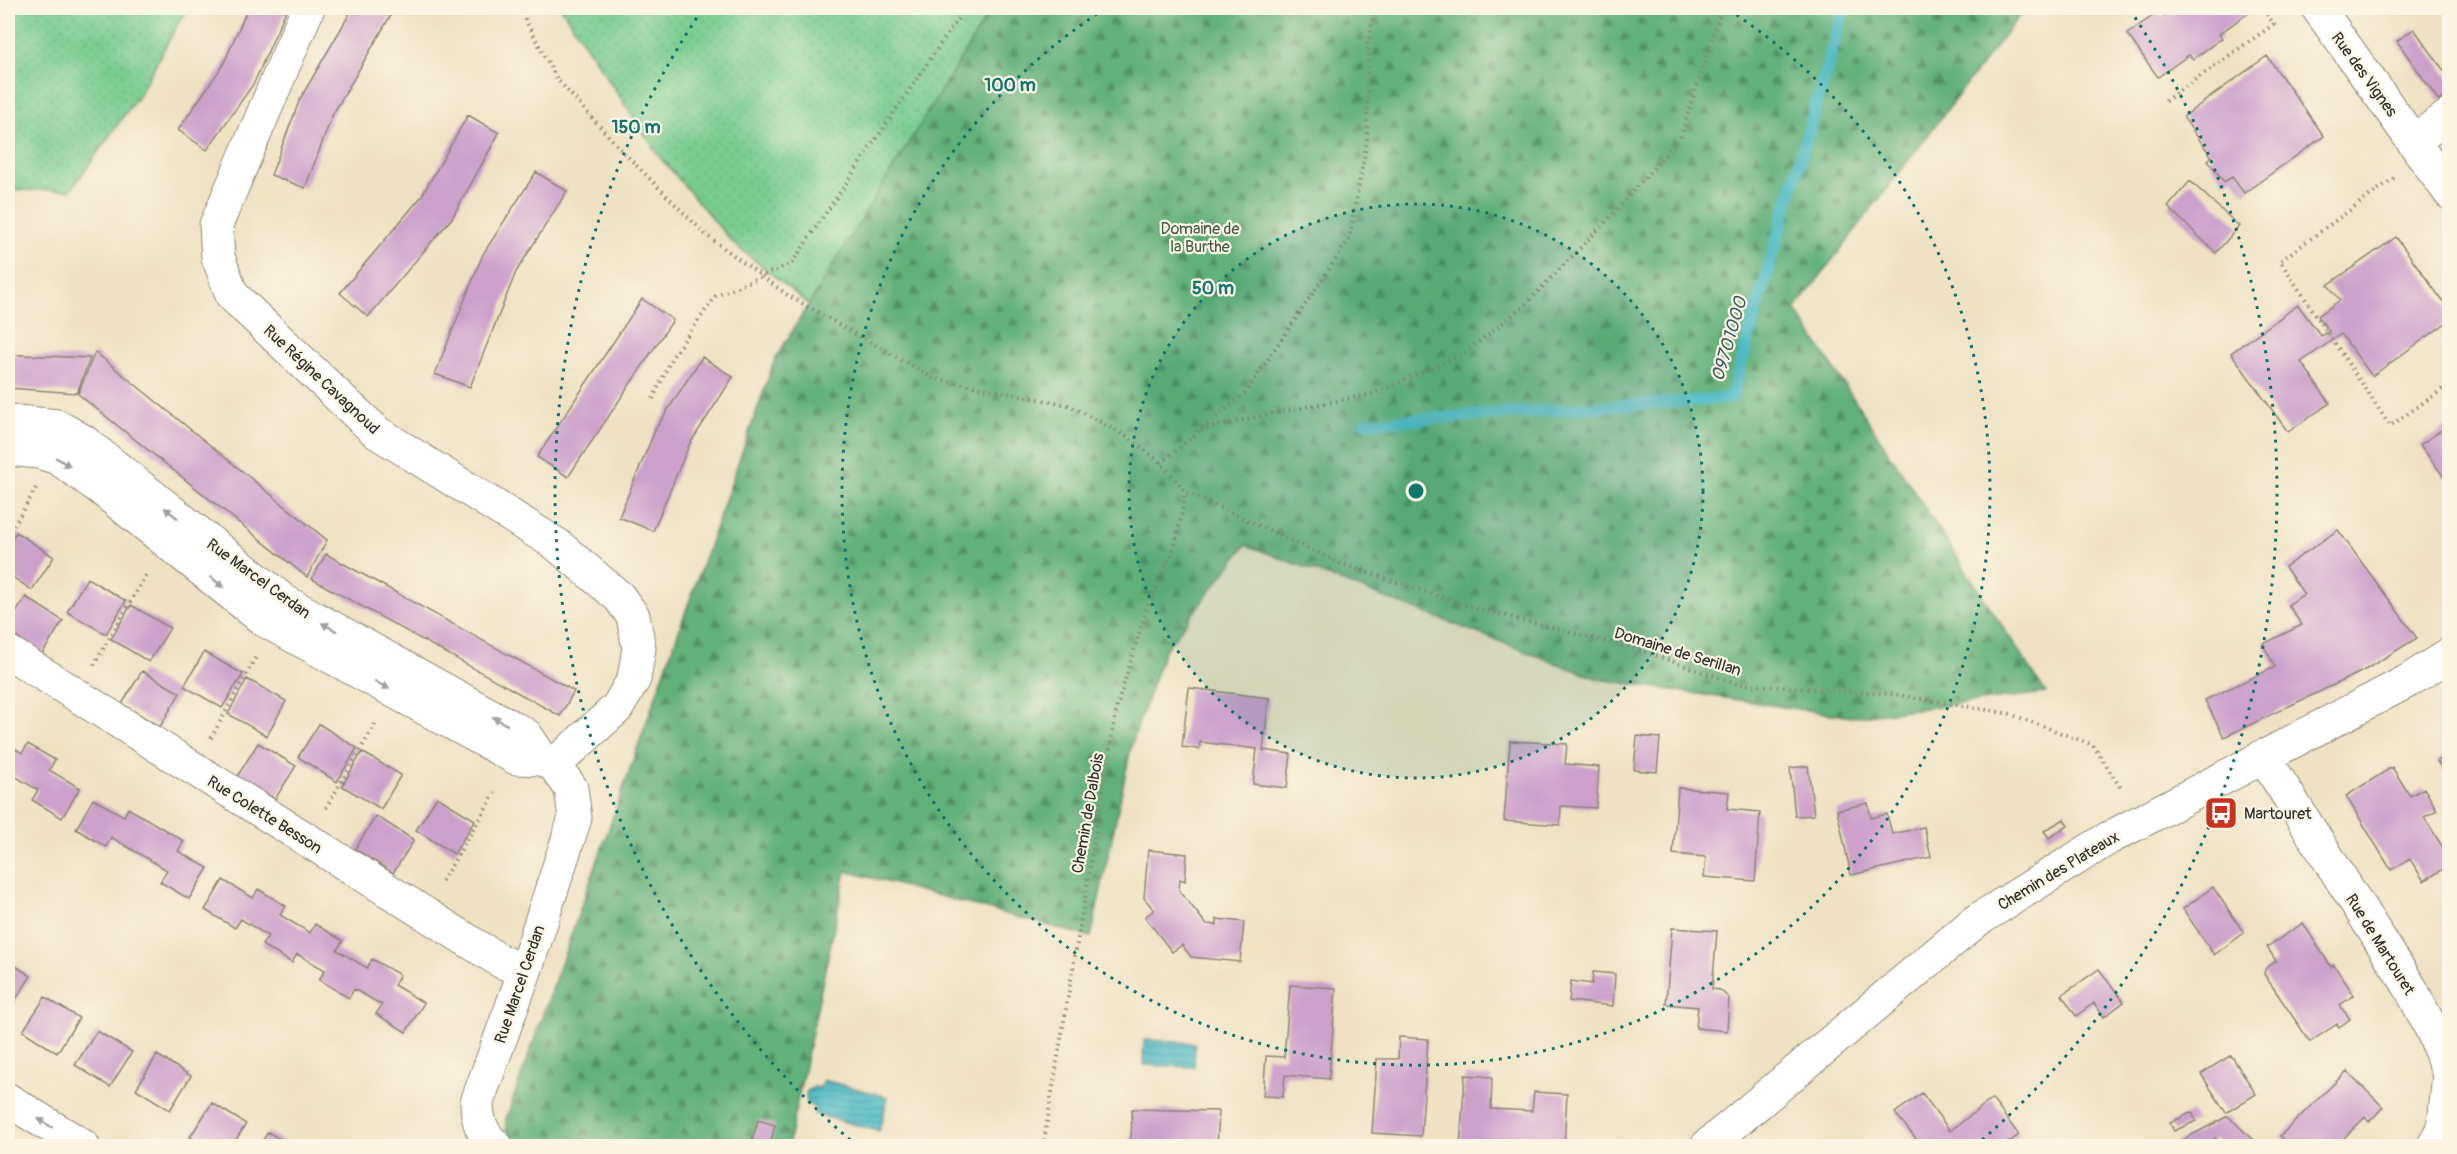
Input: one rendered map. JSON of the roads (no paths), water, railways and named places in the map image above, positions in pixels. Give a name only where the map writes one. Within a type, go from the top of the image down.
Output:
[{"type":"street","name":"Rue Régine Cavagnoud","points":[[308,8],[216,225],[218,257],[232,295],[378,433],[556,544],[619,597],[633,616],[639,648],[634,679],[616,708],[537,761]]},
{"type":"street","name":"Rue des Vignes","points":[[2318,8],[2450,193]]},
{"type":"street","points":[[2418,149],[2450,116]]},
{"type":"street","name":"Rue Marcel Cerdan","points":[[8,421],[57,426],[83,441],[284,601],[526,735],[537,761]]},
{"type":"street","name":"Rue Marcel Cerdan","points":[[8,449],[39,452],[55,457],[100,488],[274,626],[394,692],[537,761],[571,788],[575,818],[525,971],[477,1102],[477,1115],[483,1134],[493,1146]]},
{"type":"street","name":"Rue Colette Besson","points":[[8,652],[502,962],[525,971]]},
{"type":"street","name":"Chemin des Plateaux","points":[[1707,1146],[1976,921],[2141,820],[2408,681],[2450,654]]},
{"type":"street","name":"Rue de Martouret","points":[[2263,756],[2410,987],[2433,1032],[2449,1074],[2444,1125],[2434,1146]]},
{"type":"street","points":[[8,1100],[83,1146]]},
{"type":"water","points":[[1144,1040],[1195,1043],[1194,1067],[1143,1065]]},
{"type":"water","points":[[823,1080],[888,1097],[879,1131],[814,1114],[815,1108],[807,1103],[806,1094],[808,1090],[815,1087],[820,1088]]},
{"type":"waterway","name":"O9701000","points":[[1365,423],[1731,398],[1844,8]]},
{"type":"place","name":"Martouret","points":[[2221,813]]},
{"type":"park label","name":"Domaine de la Burthe","points":[[1200,237]]}]
